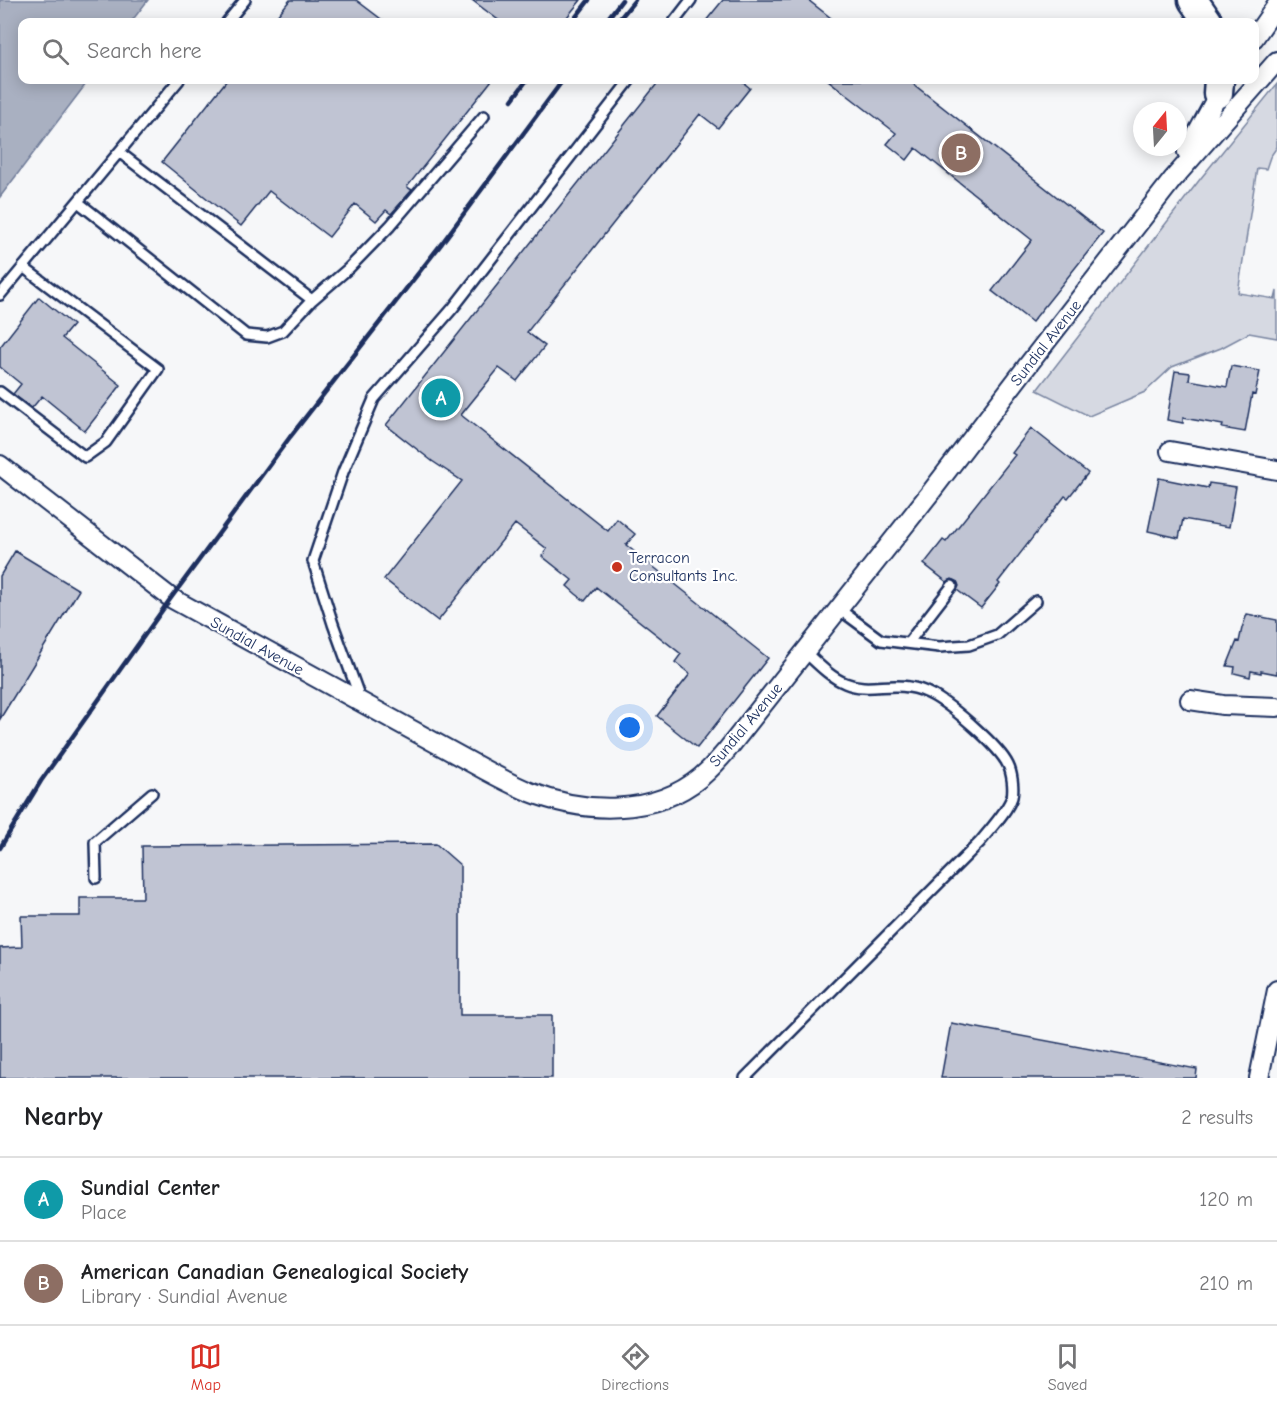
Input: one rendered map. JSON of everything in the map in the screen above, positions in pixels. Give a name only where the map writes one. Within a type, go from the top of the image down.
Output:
[{"type":"main road","points":[[1193,0],[1205,18]]},
{"type":"street","points":[[1259,31],[1277,5]]},
{"type":"street","name":"Sundial Avenue","points":[[1259,81],[1277,61]]},
{"type":"street","name":"Sundial Avenue","points":[[1173,179],[1221,84]]},
{"type":"street","name":"Sundial Avenue","points":[[0,465],[171,598],[485,770],[530,792],[580,805],[631,807],[656,802],[679,792],[701,777],[735,740],[938,483],[1173,179],[1257,84]]},
{"type":"street","points":[[1170,451],[1277,470]]},
{"type":"street","points":[[1190,700],[1223,705],[1277,707]]},
{"type":"street","points":[[1259,1078],[1277,990]]},
{"type":"lane","points":[[229,18],[245,0]]},
{"type":"lane","points":[[677,18],[691,0]]},
{"type":"lane","points":[[0,295],[176,84]]},
{"type":"lane","points":[[362,704],[313,561],[343,472],[374,399],[453,308],[627,84]]},
{"type":"lane","points":[[78,202],[246,335],[267,337],[283,332],[312,300],[349,268],[390,226],[484,116]]},
{"type":"lane","points":[[119,152],[312,300]]},
{"type":"lane","points":[[0,392],[85,457],[106,442],[158,369],[23,267]]},
{"type":"lane","points":[[908,643],[952,586]]},
{"type":"lane","points":[[839,609],[881,640],[939,647],[969,645],[997,635],[1036,601]]},
{"type":"lane","points":[[746,1078],[980,842],[1006,808],[1012,796],[1009,767],[1002,755],[983,735],[935,697],[911,687],[862,687],[843,683],[805,652]]},
{"type":"lane","points":[[96,879],[96,842],[152,793]]},
{"type":"shaded area","points":[[1277,84],[1277,147],[1266,169],[1257,168],[1238,293],[1275,299],[1277,291],[1277,338],[1249,333],[1221,348],[1172,367],[1145,392],[1089,416],[1037,390],[1201,178]]},
{"type":"water","points":[[0,0],[148,0],[134,18],[18,18],[18,84],[86,84],[0,197]]},
{"type":"building","points":[[290,0],[356,0],[380,18],[275,18]]},
{"type":"building","points":[[472,0],[581,0],[566,18],[496,18]]},
{"type":"building","points":[[723,0],[808,0],[831,18],[708,18]]},
{"type":"building","points":[[224,84],[489,84],[407,187],[412,190],[391,214],[386,210],[376,221],[355,204],[329,237],[269,191],[241,226],[162,162]]},
{"type":"building","points":[[657,84],[745,84],[750,88],[718,128],[700,114],[527,332],[545,346],[517,381],[499,368],[461,415],[608,531],[617,519],[635,534],[626,545],[768,658],[697,748],[657,716],[690,674],[675,662],[681,654],[596,587],[585,601],[576,594],[567,586],[572,580],[542,556],[547,549],[515,524],[438,621],[384,579],[462,481],[386,425]]},
{"type":"building","points":[[833,84],[913,84],[1103,233],[1032,322],[992,291],[1032,240],[916,148],[907,160],[887,144],[896,133]]},
{"type":"building","points":[[39,297],[73,325],[62,338],[121,385],[85,431],[42,396],[32,408],[13,394],[21,384],[0,367],[0,347]]},
{"type":"building","points":[[1231,366],[1260,371],[1255,395],[1252,394],[1245,432],[1222,428],[1223,425],[1183,418],[1183,423],[1167,420],[1175,371],[1190,373],[1189,380],[1227,387]]},
{"type":"building","points":[[1031,428],[1088,473],[1068,498],[1065,496],[998,582],[1000,584],[981,608],[957,590],[959,586],[957,581],[952,579],[947,582],[924,564],[943,540],[946,542],[1015,455],[1012,453]]},
{"type":"building","points":[[1159,478],[1208,488],[1209,483],[1236,487],[1229,527],[1183,519],[1179,538],[1148,531]]},
{"type":"building","points":[[15,551],[79,590],[0,719],[0,576]]},
{"type":"building","points":[[1247,614],[1277,620],[1277,674],[1251,671],[1250,677],[1234,673],[1235,667],[1227,666],[1237,641],[1239,642]]},
{"type":"building","points":[[436,844],[460,865],[460,1015],[552,1015],[552,1078],[0,1078],[0,948],[22,947],[21,916],[80,916],[80,898],[143,898],[142,846]]},
{"type":"building","points":[[951,1023],[1197,1069],[1196,1078],[941,1078]]},
{"type":"railway","points":[[575,18],[589,0]]},
{"type":"railway","points":[[608,18],[622,0]]},
{"type":"railway","points":[[620,18],[635,0]]},
{"type":"railway","points":[[512,100],[524,84]]},
{"type":"railway","points":[[0,848],[41,781],[171,598],[290,437],[442,243],[560,84]]},
{"type":"place","name":"American Canadian Genealogical Society","points":[[961,153]]},
{"type":"place","name":"Sundial Center","points":[[441,398]]},
{"type":"place","name":"Terracon Consultants Inc.","points":[[617,567]]}]
